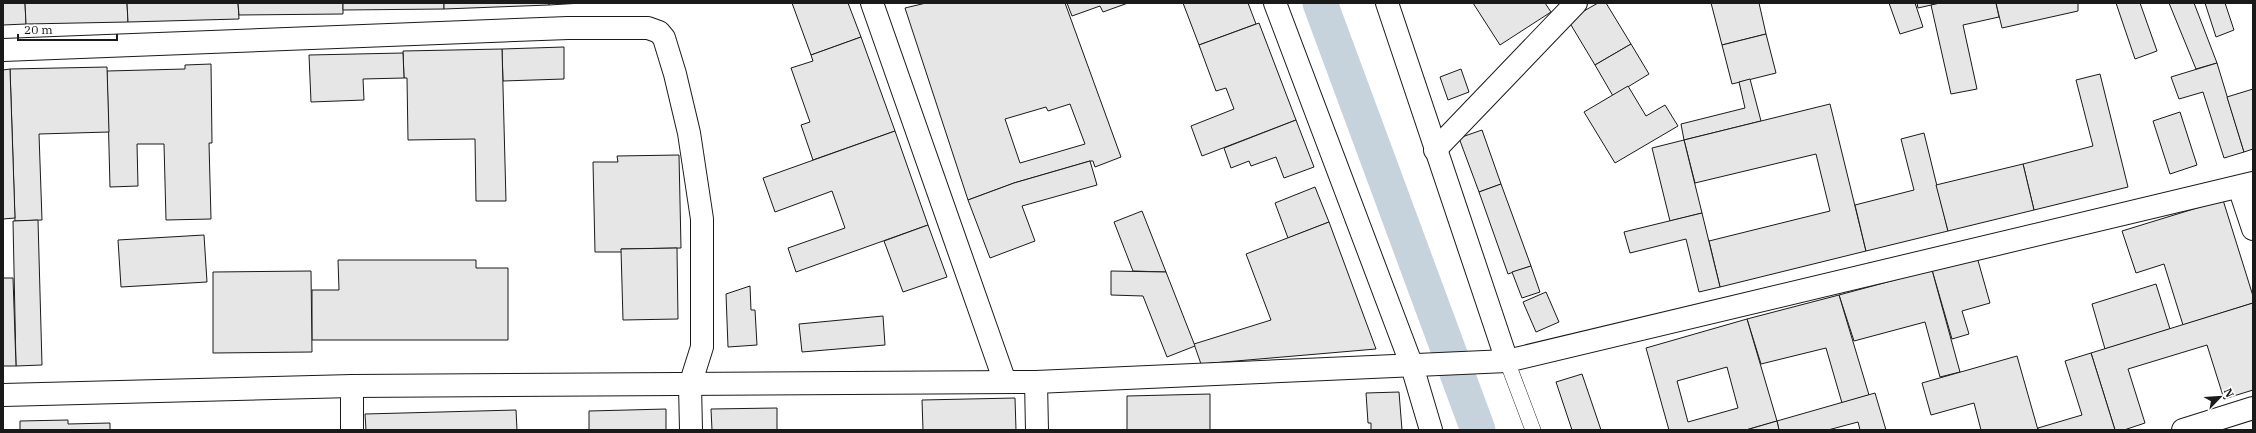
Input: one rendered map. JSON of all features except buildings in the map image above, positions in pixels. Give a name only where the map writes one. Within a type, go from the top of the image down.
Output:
[{"type":"street","points":[[872,3],[1005,382]]},
{"type":"street","points":[[1275,3],[1412,366],[1431,430]]},
{"type":"street","points":[[1387,3],[1435,150],[1507,361]]},
{"type":"street","points":[[1435,150],[1576,3]]},
{"type":"street","points":[[3,50],[568,28],[648,28],[659,32],[664,38],[675,74],[689,133],[702,219],[702,347],[690,385],[691,430]]},
{"type":"street","points":[[3,395],[352,386],[1036,382],[1507,361],[2246,185],[2253,229]]},
{"type":"street","points":[[1036,382],[1037,430]]},
{"type":"street","points":[[352,386],[352,430]]},
{"type":"street","points":[[2183,430],[2253,408]]},
{"type":"lane","points":[[1507,361],[1533,430]]},
{"type":"waterway","points":[[1320,3],[1478,430]]}]
